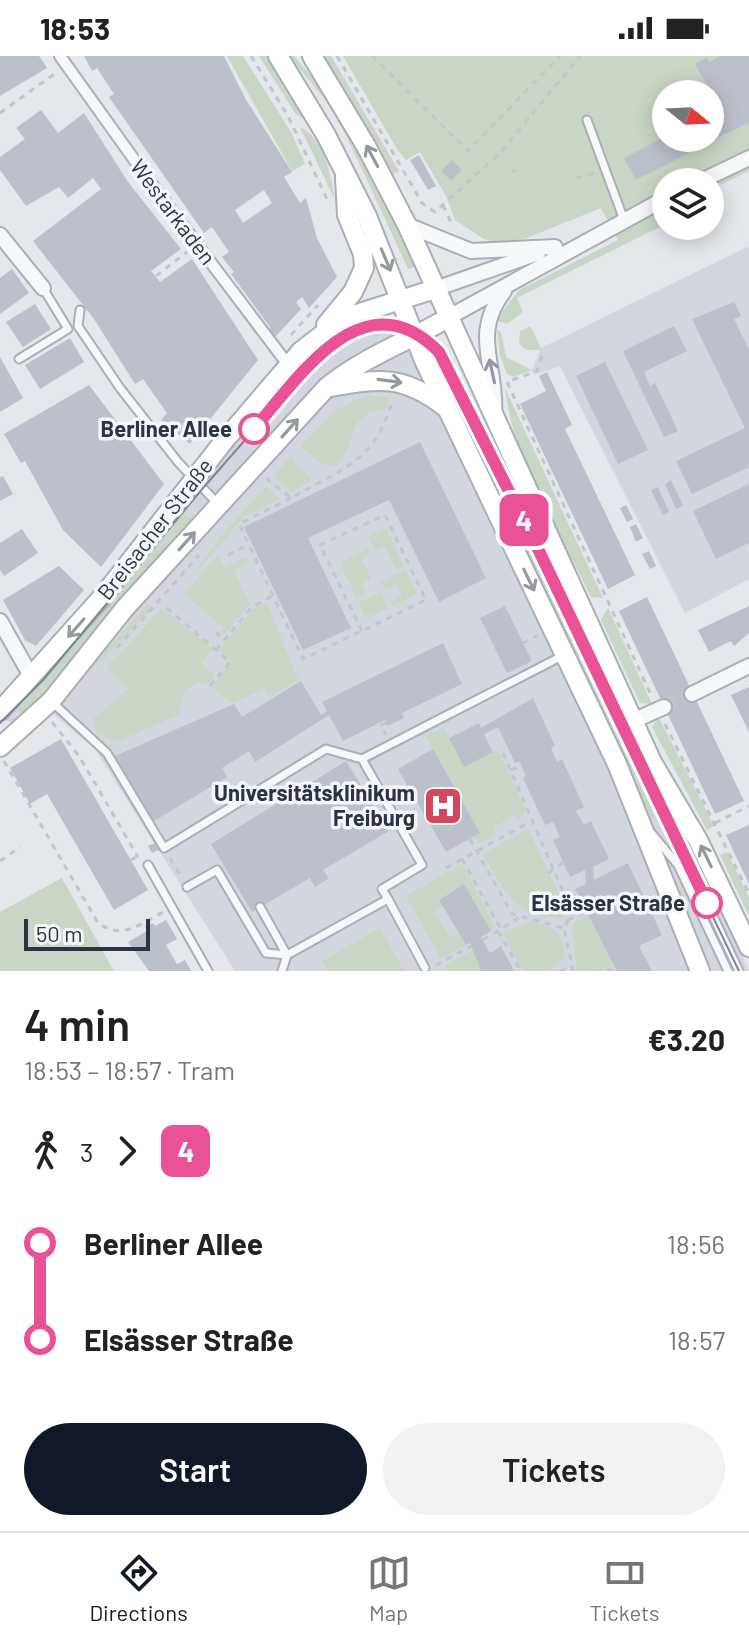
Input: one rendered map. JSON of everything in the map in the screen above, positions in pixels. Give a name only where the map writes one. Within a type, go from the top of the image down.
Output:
[{"type":"main road","points":[[278,56],[344,169],[447,409],[565,654],[638,819],[700,971]]},
{"type":"main road","points":[[312,56],[366,146],[438,288],[633,721],[703,851],[749,947]]},
{"type":"main road","points":[[314,339],[353,292],[364,268],[363,254],[347,215],[344,169]]},
{"type":"main road","name":"Breisacher Straße","points":[[0,711],[32,678],[156,531],[194,479],[314,339],[344,318],[438,288]]},
{"type":"main road","name":"Breisacher Straße","points":[[4,756],[125,608],[225,512],[327,387],[351,367],[416,337],[451,316]]},
{"type":"main road","points":[[327,387],[380,379],[397,381],[421,389],[447,409]]},
{"type":"street","name":"Westarkaden","points":[[63,61],[289,366]]},
{"type":"street","points":[[724,170],[749,158]]},
{"type":"street","points":[[451,316],[652,205]]},
{"type":"street","points":[[407,225],[471,251],[555,247],[581,242]]},
{"type":"street","points":[[0,235],[43,288]]},
{"type":"street","points":[[438,288],[555,247]]},
{"type":"street","points":[[494,418],[494,373],[484,341],[495,303],[509,284]]},
{"type":"street","points":[[0,621],[32,678]]},
{"type":"street","points":[[692,694],[749,666]]},
{"type":"street","points":[[633,721],[661,708]]},
{"type":"lane","points":[[587,120],[624,220]]},
{"type":"lane","points":[[19,359],[68,329],[43,288]]},
{"type":"lane","points":[[80,310],[78,326],[120,388],[225,512]]},
{"type":"lane","points":[[51,701],[107,753],[164,848],[326,749],[362,759],[565,654]]},
{"type":"lane","points":[[362,759],[422,865],[382,889],[425,968]]},
{"type":"lane","points":[[673,799],[687,861],[739,971]]},
{"type":"lane","points":[[638,819],[658,837],[678,865],[728,971]]},
{"type":"lane","points":[[148,865],[208,971]]},
{"type":"lane","points":[[187,887],[217,870],[266,953],[287,955],[388,899]]},
{"type":"lane","points":[[260,907],[287,955],[282,971]]},
{"type":"path","points":[[251,56],[288,116],[333,213]]},
{"type":"path","points":[[337,56],[422,203],[435,212],[500,153],[580,56]]},
{"type":"path","points":[[372,56],[468,151],[560,56]]},
{"type":"path","points":[[0,113],[63,61]]},
{"type":"path","points":[[576,178],[605,171]]},
{"type":"path","points":[[156,276],[197,245]]},
{"type":"path","points":[[542,356],[537,371],[507,382],[749,894]]},
{"type":"path","points":[[239,524],[367,454],[387,421],[397,381]]},
{"type":"path","points":[[258,489],[277,468]]},
{"type":"path","points":[[267,479],[291,498]]},
{"type":"path","points":[[225,512],[239,524],[303,659],[362,631],[426,600],[385,515],[320,545],[362,631]]},
{"type":"path","points":[[228,555],[247,545]]},
{"type":"path","points":[[117,649],[203,551]]},
{"type":"path","points":[[216,650],[252,607],[272,596]]},
{"type":"path","points":[[167,608],[230,662],[207,689]]},
{"type":"path","points":[[216,632],[223,641]]},
{"type":"path","points":[[523,643],[529,639]]},
{"type":"path","points":[[42,726],[50,719],[86,767],[144,867],[148,865]]},
{"type":"path","points":[[503,753],[531,813],[530,822],[568,903],[568,920],[564,928],[572,969],[559,971]]},
{"type":"path","points":[[0,755],[4,756],[98,923],[111,932],[128,931],[171,907]]},
{"type":"path","points":[[511,770],[521,766]]},
{"type":"path","points":[[79,771],[86,767]]},
{"type":"path","points":[[715,823],[749,806]]},
{"type":"path","points":[[110,825],[117,821]]},
{"type":"path","points":[[446,868],[530,822]]},
{"type":"path","points":[[470,839],[512,914],[564,928]]},
{"type":"path","points":[[0,861],[20,847]]},
{"type":"path","points":[[164,848],[187,887]]},
{"type":"path","points":[[131,860],[138,856]]},
{"type":"path","points":[[462,859],[521,971]]},
{"type":"path","points":[[548,873],[563,863]]},
{"type":"path","points":[[568,920],[586,911]]},
{"type":"path","points":[[483,940],[522,916]]},
{"type":"path","points":[[425,968],[444,963],[472,946]]},
{"type":"path","points":[[607,971],[615,967]]},
{"type":"shaded area","points":[[749,246],[749,579],[685,613],[560,366],[534,375],[532,370],[541,348]]},
{"type":"shaded area","points":[[380,315],[404,320],[429,333],[449,351],[658,791],[690,842],[749,971],[235,971],[95,749],[42,705],[20,726],[0,718],[302,360],[347,325]]},
{"type":"green space","points":[[227,56],[243,56],[291,132],[305,164],[292,171]]},
{"type":"green space","points":[[259,56],[268,56],[311,125],[295,113]]},
{"type":"green space","points":[[289,56],[294,56],[323,90],[379,185],[417,266],[408,269],[347,137],[327,102]]},
{"type":"green space","points":[[322,56],[331,56],[399,171],[392,175]]},
{"type":"green space","points":[[343,56],[749,56],[749,171],[724,183],[724,168],[652,168],[652,231],[517,298],[523,312],[507,324],[496,320],[519,290],[618,240],[601,208],[527,238],[501,244],[484,239],[455,220],[446,196],[420,152],[406,160]]},
{"type":"green space","points":[[300,127],[321,149],[329,169],[335,200]]},
{"type":"green space","points":[[530,326],[542,350],[526,350],[519,343],[520,331]]},
{"type":"green space","points":[[497,330],[501,332],[506,357],[532,370],[514,377],[507,374],[500,356]]},
{"type":"green space","points":[[449,351],[667,810],[652,819],[433,361]]},
{"type":"green space","points":[[505,388],[603,598],[591,597],[539,495],[517,442]]},
{"type":"green space","points":[[366,396],[389,397],[387,408],[364,416],[337,466],[321,464],[301,446],[335,410]]},
{"type":"green space","points":[[291,457],[312,480],[292,492],[273,476]]},
{"type":"green space","points":[[266,486],[280,499],[245,516],[190,579],[218,540]]},
{"type":"green space","points":[[179,510],[192,520],[191,523],[54,689],[24,715],[13,705]]},
{"type":"green space","points":[[386,528],[404,566],[396,570],[385,547],[375,551],[368,537]]},
{"type":"green space","points":[[369,548],[371,553],[361,558],[371,579],[361,584],[366,594],[357,599],[340,563]]},
{"type":"green space","points":[[218,555],[224,567],[246,557],[249,563],[234,571],[250,604],[224,635],[220,632],[223,627],[184,594]]},
{"type":"green space","points":[[405,570],[417,594],[393,606],[391,602],[402,596],[397,585],[385,590],[381,582]]},
{"type":"green space","points":[[381,592],[388,608],[366,618],[358,603]]},
{"type":"green space","points":[[267,602],[298,680],[269,697],[265,688],[233,703],[211,687],[232,661],[219,650],[254,608]]},
{"type":"green space","points":[[148,604],[152,608],[97,666],[94,663]]},
{"type":"green space","points":[[162,608],[213,649],[201,663],[215,676],[207,685],[198,682],[185,690],[178,715],[117,742],[96,732],[94,718],[128,689],[107,668]]},
{"type":"green space","points":[[608,608],[652,704],[640,703],[601,620]]},
{"type":"green space","points":[[659,718],[714,826],[707,830],[652,727]]},
{"type":"green space","points":[[444,727],[464,767],[498,750],[526,811],[518,822],[514,815],[493,828],[496,835],[478,844],[473,836],[480,832],[426,736]]},
{"type":"green space","points":[[528,829],[562,900],[564,918],[533,913],[513,901],[483,854]]},
{"type":"green space","points":[[727,852],[749,898],[749,916],[720,855]]},
{"type":"green space","points":[[462,864],[496,928],[491,931],[464,884],[439,899],[443,907],[435,912],[450,937],[458,933],[466,945],[441,959],[406,896]]},
{"type":"green space","points":[[62,878],[114,971],[0,971],[0,912]]},
{"type":"green space","points":[[588,915],[614,964],[601,971],[577,970],[572,933],[574,922]]},
{"type":"green space","points":[[530,922],[545,925],[560,936],[565,957],[549,971],[524,971],[502,933]]},
{"type":"green space","points":[[380,928],[404,971],[328,971],[322,961]]},
{"type":"green space","points":[[474,949],[481,971],[448,971],[445,966]]},
{"type":"building","points":[[0,56],[39,56],[47,68],[0,96]]},
{"type":"building","points":[[84,56],[224,56],[245,98],[292,172],[284,177],[300,203],[306,198],[317,238],[337,277],[309,308],[302,297],[296,302],[301,309],[276,336],[269,332],[270,327],[231,274],[234,272],[222,257],[229,252],[212,227],[204,233],[109,97],[114,94],[97,68],[92,71]],"holes":[[[264,190],[272,203],[243,223],[235,210]]]},
{"type":"building","points":[[720,56],[749,56],[749,122],[724,135],[724,80],[704,80],[695,64],[707,57],[709,62]]},
{"type":"building","points":[[41,110],[58,133],[84,113],[128,182],[181,249],[151,271],[160,282],[192,259],[258,360],[190,444],[161,420],[167,413],[143,379],[135,384],[94,319],[33,241],[101,189],[93,178],[68,198],[59,187],[26,206],[0,170],[0,157],[25,139],[16,128]]},
{"type":"building","points":[[652,143],[652,152],[691,152],[659,168],[652,168],[652,172],[636,180],[624,158]]},
{"type":"building","points":[[419,155],[436,186],[428,190],[410,160]]},
{"type":"building","points":[[452,160],[462,170],[451,181],[441,171]]},
{"type":"building","points":[[12,269],[29,293],[0,314],[0,278]]},
{"type":"building","points":[[734,302],[741,316],[734,319],[749,350],[749,467],[692,494],[676,461],[745,428],[692,319]]},
{"type":"building","points":[[35,304],[51,329],[23,347],[6,322]]},
{"type":"building","points":[[674,326],[687,351],[644,372],[650,386],[655,383],[678,431],[664,437],[623,351]]},
{"type":"building","points":[[70,338],[84,362],[40,389],[25,365]]},
{"type":"building","points":[[0,357],[23,398],[0,412]]},
{"type":"building","points":[[605,362],[648,450],[618,464],[576,376]]},
{"type":"building","points":[[547,372],[572,425],[565,429],[635,575],[608,589],[520,404],[546,391],[539,376]]},
{"type":"building","points":[[89,385],[164,484],[101,567],[63,530],[25,461],[21,463],[4,434]]},
{"type":"building","points":[[420,442],[486,578],[439,602],[389,500],[308,538],[351,628],[303,650],[244,527]]},
{"type":"building","points":[[3,476],[13,494],[0,501],[0,477]]},
{"type":"building","points":[[671,480],[683,505],[676,509],[665,484]]},
{"type":"building","points":[[749,484],[749,543],[716,559],[693,511]]},
{"type":"building","points":[[658,487],[669,512],[663,515],[651,490]]},
{"type":"building","points":[[626,505],[633,519],[627,522],[620,508]]},
{"type":"building","points":[[636,524],[643,538],[636,542],[630,527]]},
{"type":"building","points":[[22,529],[38,553],[4,576],[0,570],[0,543]]},
{"type":"building","points":[[649,551],[656,566],[650,569],[642,554]]},
{"type":"building","points":[[59,566],[84,590],[36,646],[25,640],[3,600]]},
{"type":"building","points":[[647,597],[744,801],[715,814],[619,611]]},
{"type":"building","points":[[505,606],[532,661],[507,673],[480,618]]},
{"type":"building","points":[[749,606],[749,633],[734,646],[731,641],[709,652],[698,630]]},
{"type":"building","points":[[443,643],[462,684],[402,713],[404,718],[387,726],[385,720],[343,741],[329,715],[255,762],[249,751],[222,768],[227,777],[154,821],[115,756],[234,704],[242,717],[301,681],[321,715],[327,711],[322,702]]},
{"type":"building","points":[[749,687],[749,732],[731,695]]},
{"type":"building","points":[[533,698],[555,746],[551,748],[557,762],[562,759],[584,807],[576,811],[584,825],[591,821],[609,859],[593,867],[594,880],[628,863],[662,935],[639,946],[652,971],[617,971],[575,889],[586,884],[585,870],[570,877],[553,840],[560,837],[553,822],[545,825],[523,778],[526,776],[519,761],[515,763],[498,727],[484,734],[493,752],[464,767],[449,738],[479,723],[481,728]]},
{"type":"building","points":[[61,739],[148,890],[114,910],[47,794],[30,804],[10,768]]},
{"type":"building","points":[[433,749],[480,833],[446,852],[398,769]]},
{"type":"building","points":[[346,761],[389,831],[323,870],[329,878],[315,887],[310,878],[252,912],[211,844]]},
{"type":"building","points":[[749,825],[749,884],[726,835]]},
{"type":"building","points":[[155,843],[159,850],[152,853],[148,846]]},
{"type":"building","points":[[464,884],[491,931],[481,937],[490,953],[501,946],[514,971],[481,971],[470,943],[466,945],[439,900]]},
{"type":"building","points":[[166,920],[177,939],[166,945],[177,964],[185,960],[191,971],[149,971],[128,942],[147,931],[145,927]]},
{"type":"tunnel","points":[[664,707],[692,694]]},
{"type":"tram line","name":"4","points":[[254,429],[322,352],[345,334],[368,326],[387,325],[414,332],[439,352],[540,553],[707,903]]},
{"type":"tram line","points":[[0,723],[44,679],[203,488],[322,352],[354,331],[370,326],[401,327],[431,345],[445,360],[739,971]]},
{"type":"place","name":"Berliner Allee","points":[[254,429]]},
{"type":"place","name":"Universitätsklinikum Freiburg","points":[[443,806]]},
{"type":"place","name":"Elsässer Straße","points":[[707,903]]}]
